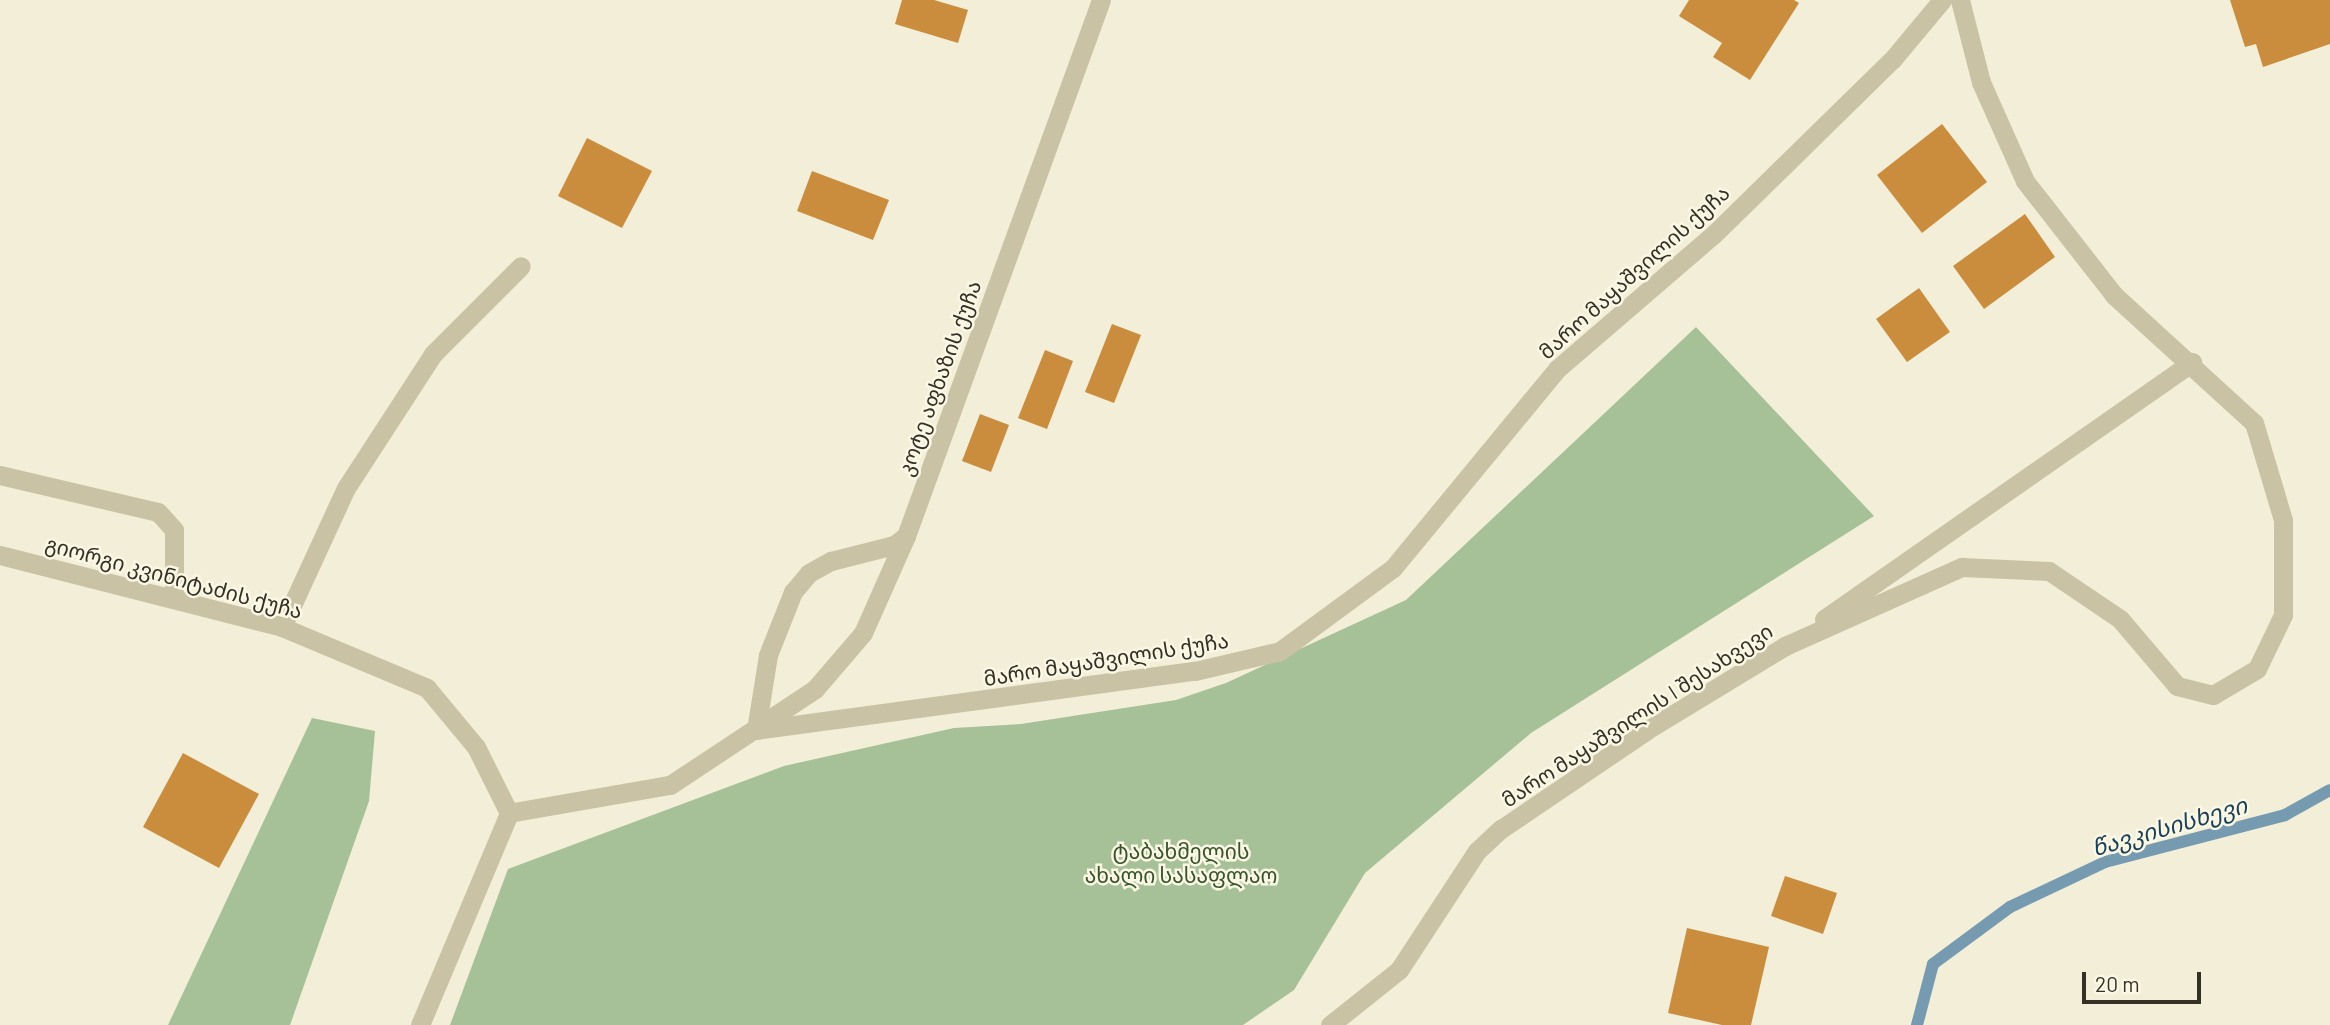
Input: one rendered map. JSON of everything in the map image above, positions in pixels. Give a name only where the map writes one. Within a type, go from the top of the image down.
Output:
[{"type":"street","name":"კოტე აფხაზის ქუჩა","points":[[756,730],[815,689],[863,633],[906,536],[1101,0]]},
{"type":"street","name":"მარო მაყაშვილის ქუჩა","points":[[509,813],[670,785],[756,730],[1195,671],[1280,650],[1393,568],[1557,369],[1713,235],[1892,60],[1942,0]]},
{"type":"street","name":"მარო მაყაშვილის I შესახვევი","points":[[1330,1025],[1399,970],[1477,851],[1501,829],[1647,730],[1786,646],[1962,567],[2049,571],[2120,619],[2177,687],[2213,695],[2258,669],[2283,615],[2283,520],[2254,423],[2192,362],[2114,295],[2025,181],[1981,82],[1960,0]]},
{"type":"street","points":[[282,627],[346,488],[433,354],[521,266]]},
{"type":"street","points":[[1786,646],[2192,362]]},
{"type":"street","points":[[0,475],[158,512],[174,530],[174,597]]},
{"type":"street","points":[[756,730],[768,655],[793,592],[809,573],[831,561],[894,545],[906,536]]},
{"type":"street","name":"გიორგი კვინიტაძის ქუჩა","points":[[0,555],[174,597],[282,627],[427,688],[476,747],[509,813]]},
{"type":"street","points":[[420,1025],[509,813]]},
{"type":"green space","name":"ტაბახმელის ახალი სასაფლაო","points":[[1696,327],[1874,516],[1531,733],[1365,873],[1294,990],[1243,1025],[450,1025],[508,869],[784,766],[954,728],[1021,724],[1176,700],[1226,683],[1406,600]]},
{"type":"green space","points":[[312,718],[375,731],[369,801],[290,1025],[168,1025]]},
{"type":"building","points":[[902,0],[934,0],[968,10],[958,43],[895,24]]},
{"type":"building","points":[[1689,0],[1794,0],[1799,3],[1750,80],[1713,57],[1722,43],[1679,16]]},
{"type":"building","points":[[2230,0],[2330,0],[2330,44],[2263,67],[2256,44],[2245,47]]},
{"type":"building","points":[[1942,124],[1987,182],[1922,233],[1877,175]]},
{"type":"building","points":[[587,138],[652,171],[622,228],[558,196]]},
{"type":"building","points":[[812,171],[889,200],[873,240],[797,211]]},
{"type":"building","points":[[2025,214],[2055,257],[1984,309],[1953,266]]},
{"type":"building","points":[[1919,288],[1950,332],[1907,362],[1876,319]]},
{"type":"building","points":[[1112,324],[1141,335],[1114,403],[1085,392]]},
{"type":"building","points":[[1045,350],[1073,361],[1047,429],[1018,418]]},
{"type":"building","points":[[980,414],[1009,425],[991,472],[962,461]]},
{"type":"building","points":[[183,753],[259,794],[219,868],[143,827]]},
{"type":"building","points":[[1785,876],[1837,893],[1823,934],[1771,916]]},
{"type":"building","points":[[1687,928],[1769,947],[1751,1025],[1722,1025],[1668,1013]]},
{"type":"waterway","name":"წავკისისხევი","points":[[1917,1025],[1933,964],[2010,907],[2105,862],[2285,815],[2330,790]]}]
